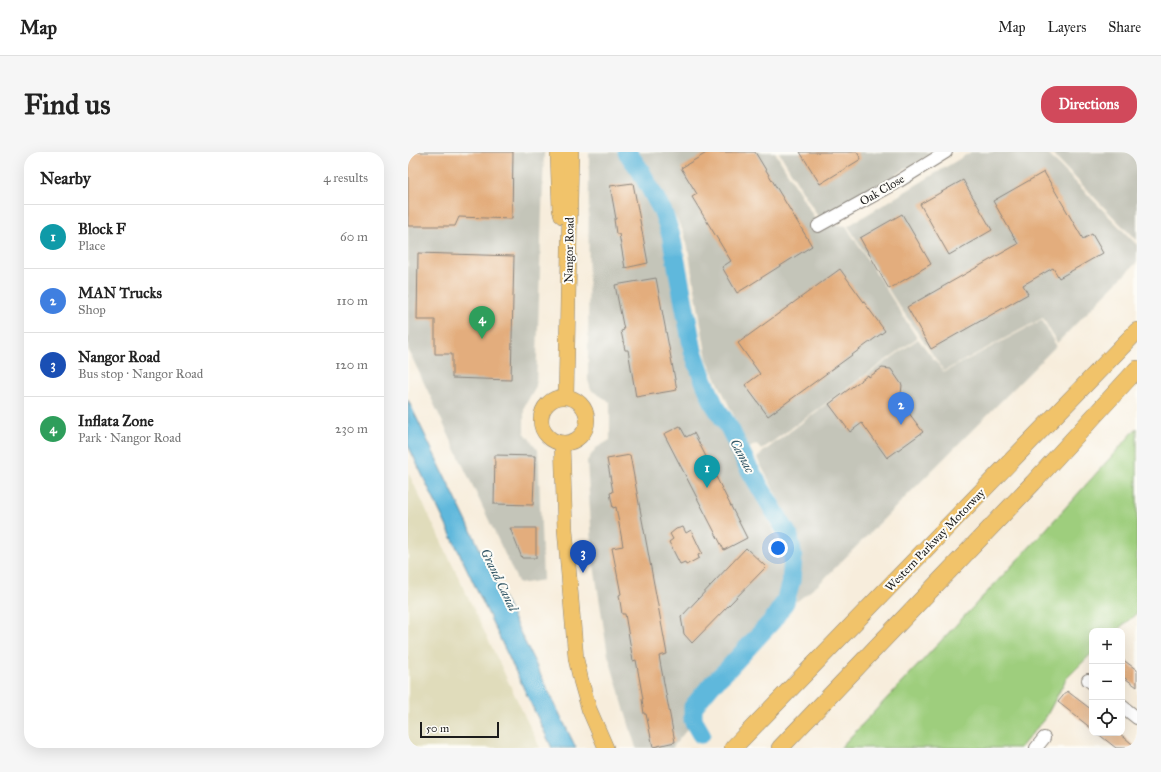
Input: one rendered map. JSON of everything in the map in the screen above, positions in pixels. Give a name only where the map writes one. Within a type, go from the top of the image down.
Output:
[{"type":"highway","name":"Western Parkway Motorway","points":[[733,748],[1137,331]]},
{"type":"highway","points":[[780,748],[1033,483],[1137,369]]},
{"type":"main road","points":[[561,152],[558,156],[560,210],[569,232]]},
{"type":"main road","name":"Nangor Road","points":[[566,396],[571,152]]},
{"type":"main road","points":[[559,396],[566,396],[574,398],[581,403],[586,410],[587,418],[583,434],[570,443],[562,443],[554,442],[548,438],[541,425],[540,418],[546,404],[559,396]]},
{"type":"main road","points":[[562,443],[565,529],[576,659],[580,681],[589,709],[606,748]]},
{"type":"street","name":"Oak Close","points":[[818,226],[896,183],[946,152]]},
{"type":"street","points":[[1125,708],[1137,718]]},
{"type":"street","points":[[1036,748],[1044,738]]},
{"type":"shaded area","points":[[408,152],[544,152],[536,386],[524,407],[524,432],[538,450],[543,580],[519,584],[408,349]]},
{"type":"shaded area","points":[[589,152],[622,152],[659,214],[695,372],[784,552],[783,576],[778,604],[690,702],[686,713],[689,727],[672,748],[636,748],[608,655],[593,559],[587,461],[596,448],[610,440],[610,402],[591,390],[588,380]]},
{"type":"shaded area","points":[[638,152],[775,152],[817,222],[846,226],[917,338],[761,450],[757,444],[749,448],[707,359],[688,248],[684,233],[652,174]]},
{"type":"shaded area","points":[[779,152],[934,152],[820,220]]},
{"type":"shaded area","points":[[971,152],[1046,152],[1137,245],[1137,262],[1057,343],[1043,318],[944,371],[895,300],[848,226]]},
{"type":"shaded area","points":[[1050,152],[1137,152],[1137,241]]},
{"type":"shaded area","points":[[1042,320],[1056,346],[818,585],[796,602],[799,551],[796,532],[757,458],[828,403],[918,339],[944,372]]},
{"type":"shaded area","points":[[408,472],[540,748],[408,748]]},
{"type":"green space","points":[[1137,428],[1137,613],[1120,628],[1089,628],[1089,656],[1066,679],[1046,717],[1020,748],[840,748],[1039,537]]},
{"type":"water","points":[[408,400],[576,748],[552,748],[408,445]]},
{"type":"building","points":[[408,152],[513,152],[512,219],[459,217],[455,226],[408,226]]},
{"type":"building","points":[[708,152],[755,152],[812,246],[737,293],[722,267],[731,261],[692,197],[697,194],[681,168]]},
{"type":"building","points":[[800,152],[857,152],[861,159],[820,184]]},
{"type":"building","points":[[1044,172],[1083,239],[1092,234],[1103,253],[1059,278],[1053,268],[1023,285],[1028,294],[931,349],[907,307],[1018,244],[993,201]]},
{"type":"building","points":[[963,180],[992,230],[949,255],[920,204]]},
{"type":"building","points":[[633,183],[648,263],[625,268],[619,234],[616,234],[614,219],[616,219],[610,186]]},
{"type":"building","points":[[902,214],[931,264],[889,289],[860,238]]},
{"type":"building","points":[[418,253],[514,256],[511,380],[452,378],[452,354],[435,354],[435,320],[417,320]]},
{"type":"building","points":[[840,269],[885,331],[768,416],[745,385],[760,374],[738,343]]},
{"type":"building","points":[[656,278],[677,390],[636,397],[628,350],[625,350],[621,331],[624,330],[615,285]]},
{"type":"building","points":[[882,368],[891,369],[902,385],[901,394],[897,397],[923,432],[887,458],[862,423],[850,432],[829,404],[868,375],[869,377]]},
{"type":"building","points":[[680,426],[686,437],[694,433],[747,538],[724,550],[664,434]]},
{"type":"building","points":[[495,455],[535,456],[533,505],[494,504]]},
{"type":"building","points":[[630,455],[667,654],[659,656],[675,742],[653,747],[646,714],[644,714],[643,699],[636,660],[633,661],[625,614],[622,614],[619,595],[621,594],[612,548],[623,546],[616,507],[613,508],[610,493],[613,492],[607,459]]},
{"type":"building","points":[[683,527],[686,533],[691,530],[702,553],[698,555],[699,558],[686,565],[685,562],[680,564],[669,542],[673,539],[670,534],[676,529]]},
{"type":"building","points":[[510,528],[536,528],[536,558],[522,558]]},
{"type":"building","points":[[746,548],[766,567],[692,643],[684,634],[681,617]]},
{"type":"building","points":[[1125,661],[1137,670],[1137,687],[1125,678]]},
{"type":"building","points":[[1067,691],[1089,708],[1089,727],[1058,702]]},
{"type":"building","points":[[1101,736],[1123,736],[1137,748],[1116,748]]},
{"type":"waterway","name":"Camac","points":[[627,152],[640,170],[663,212],[671,235],[693,351],[702,376],[714,404],[730,429],[748,467],[789,536],[793,558],[791,581],[785,602],[773,620],[712,684],[693,707],[693,720],[701,734]]},
{"type":"place","name":"Inflata Zone","points":[[482,339]]},
{"type":"place","name":"MAN Trucks","points":[[901,425]]},
{"type":"place","name":"Block F","points":[[707,488]]},
{"type":"place","name":"Nangor Road","points":[[583,573]]},
{"type":"water label","name":"Grand Canal","points":[[499,580]]}]
